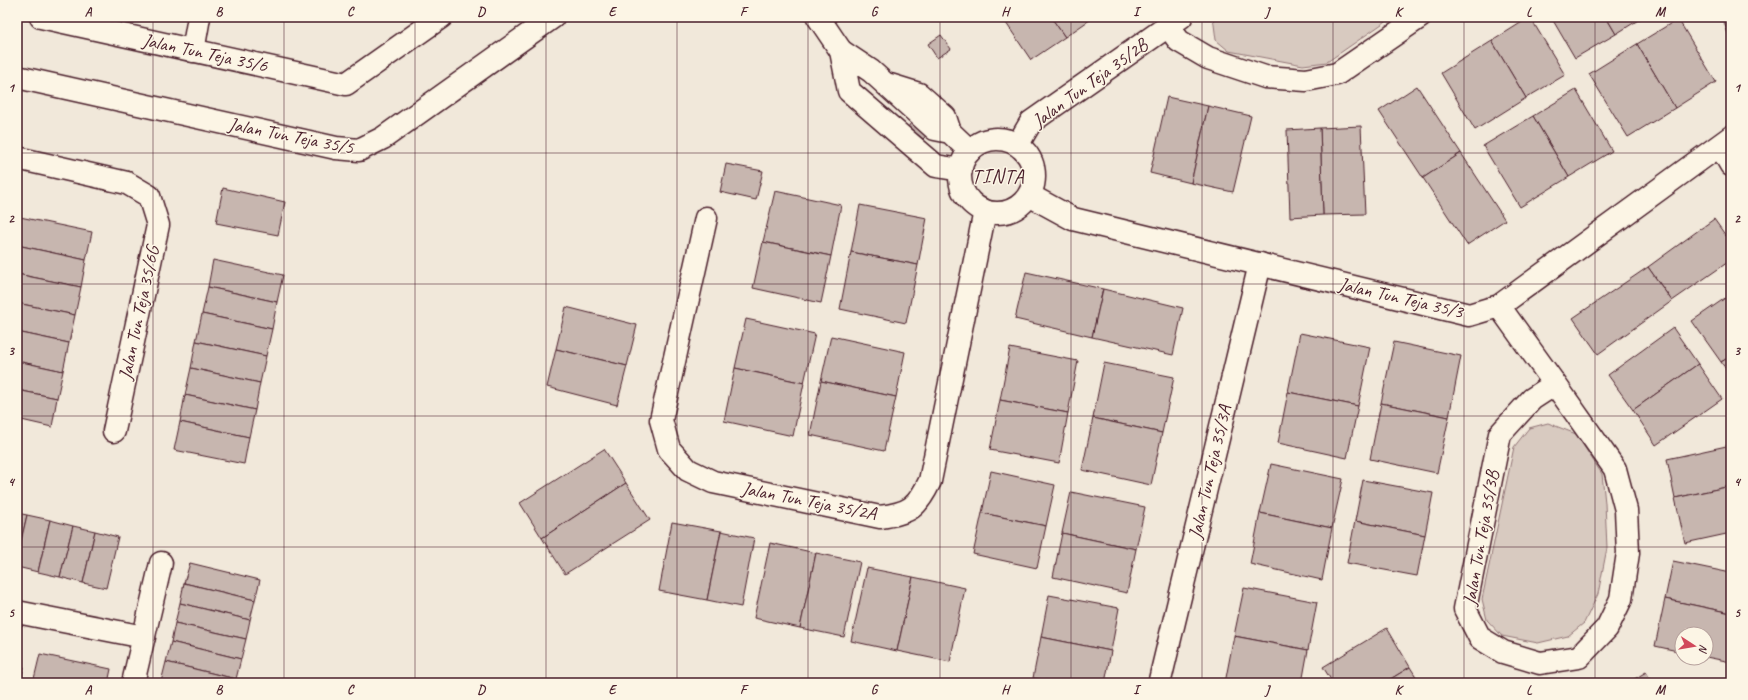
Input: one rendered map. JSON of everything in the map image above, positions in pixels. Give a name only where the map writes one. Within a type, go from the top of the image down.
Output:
[{"type":"street","name":"Jalan Tun Teja 35/6","points":[[41,17],[346,84],[442,17]]},
{"type":"street","points":[[193,50],[199,17]]},
{"type":"street","name":"Jalan Tun Teja 35/5","points":[[17,77],[336,148],[359,150],[383,138],[553,17]]},
{"type":"street","points":[[818,17],[841,51],[871,71],[935,129],[950,132],[966,160]]},
{"type":"street","name":"Jalan Tun Teja 35/2B","points":[[1018,144],[1031,122],[1175,22],[1179,42],[1208,58],[1265,77],[1306,80],[1337,74],[1420,17]]},
{"type":"street","points":[[841,51],[849,91],[936,166],[966,160]]},
{"type":"street","points":[[996,138],[1008,139],[1018,144],[1026,151],[1032,160],[1034,182],[1029,195],[1017,208],[1007,212],[996,213],[985,211],[975,206],[967,198],[962,187],[960,176],[966,160],[974,146],[985,140],[996,138]]},
{"type":"street","points":[[1725,142],[1731,165]]},
{"type":"street","name":"Jalan Tun Teja 35/3","points":[[1029,195],[1073,219],[1469,315],[1499,306],[1725,142]]},
{"type":"street","name":"Jalan Tun Teja 35/6G","points":[[17,158],[127,183],[149,196],[158,225],[114,431]]},
{"type":"street","name":"Jalan Tun Teja 35/2A","points":[[706,218],[661,420],[669,449],[688,470],[713,482],[880,516],[901,514],[921,500],[930,481],[985,211]]},
{"type":"street","name":"Jalan Tun Teja 35/3A","points":[[1160,680],[1260,264]]},
{"type":"street","name":"Jalan Tun Teja 35/3B","points":[[1499,306],[1555,384],[1615,469],[1626,510],[1628,553],[1621,599],[1607,628],[1579,657],[1540,663],[1503,652],[1480,638],[1465,609],[1500,434],[1532,399],[1555,384]]},
{"type":"street","points":[[133,683],[161,563]]},
{"type":"street","points":[[17,612],[144,637]]},
{"type":"shaded area","points":[[1213,17],[1392,17],[1327,62],[1303,65],[1229,51],[1216,40]]},
{"type":"shaded area","points":[[1548,423],[1576,434],[1602,474],[1607,548],[1598,594],[1584,623],[1568,636],[1538,643],[1502,636],[1487,620],[1482,599],[1514,447],[1529,428]]},
{"type":"building","points":[[1002,17],[1051,17],[1065,37],[1031,60]]},
{"type":"building","points":[[1051,17],[1094,17],[1065,37]]},
{"type":"building","points":[[1530,17],[1565,75],[1526,98],[1492,41]]},
{"type":"building","points":[[1551,17],[1606,17],[1616,34],[1575,58]]},
{"type":"building","points":[[1606,17],[1643,17],[1616,34]]},
{"type":"building","points":[[1722,17],[1731,17],[1731,42]]},
{"type":"building","points":[[1678,19],[1716,82],[1675,108],[1637,44]]},
{"type":"building","points":[[941,35],[951,49],[937,58],[928,44]]},
{"type":"building","points":[[1492,41],[1526,98],[1475,130],[1441,73]]},
{"type":"building","points":[[1637,44],[1675,108],[1628,137],[1589,74]]},
{"type":"building","points":[[1417,86],[1461,153],[1423,178],[1379,111]]},
{"type":"building","points":[[1576,90],[1612,151],[1569,177],[1533,116]]},
{"type":"building","points":[[1167,97],[1208,106],[1191,183],[1150,173]]},
{"type":"building","points":[[1208,106],[1251,116],[1233,192],[1191,183]]},
{"type":"building","points":[[1533,116],[1569,177],[1520,207],[1483,146]]},
{"type":"building","points":[[914,119],[930,131],[923,139],[908,127]]},
{"type":"building","points":[[1361,126],[1365,214],[1323,215],[1320,128]]},
{"type":"building","points":[[1320,128],[1323,215],[1290,217],[1287,130]]},
{"type":"building","points":[[1461,153],[1505,220],[1467,245],[1423,178]]},
{"type":"building","points":[[726,164],[763,171],[756,200],[720,192]]},
{"type":"building","points":[[223,188],[285,202],[278,235],[216,223]]},
{"type":"building","points":[[775,191],[841,205],[831,256],[763,242]]},
{"type":"building","points":[[860,205],[927,218],[918,265],[851,252]]},
{"type":"building","points":[[20,217],[92,232],[86,260],[17,245],[17,232]]},
{"type":"building","points":[[1714,219],[1731,243],[1731,260],[1672,301],[1648,267]]},
{"type":"building","points":[[763,242],[831,256],[821,303],[753,288]]},
{"type":"building","points":[[17,245],[86,260],[81,287],[17,274]]},
{"type":"building","points":[[851,252],[918,265],[906,323],[840,309]]},
{"type":"building","points":[[213,260],[283,275],[277,302],[208,287]]},
{"type":"building","points":[[1648,267],[1672,301],[1598,354],[1573,318]]},
{"type":"building","points":[[1026,272],[1103,289],[1092,337],[1015,319]]},
{"type":"building","points":[[17,274],[81,287],[75,315],[17,303]]},
{"type":"building","points":[[208,287],[277,302],[272,329],[202,314]]},
{"type":"building","points":[[1103,289],[1183,308],[1173,355],[1092,337]]},
{"type":"building","points":[[1731,294],[1731,356],[1721,362],[1692,321]]},
{"type":"building","points":[[17,303],[75,315],[69,343],[17,332]]},
{"type":"building","points":[[566,307],[637,325],[627,366],[556,349]]},
{"type":"building","points":[[202,314],[272,329],[266,356],[196,341]]},
{"type":"building","points":[[746,319],[815,334],[804,383],[735,368]]},
{"type":"building","points":[[1673,328],[1698,364],[1633,410],[1608,375]]},
{"type":"building","points":[[17,332],[69,343],[63,371],[17,361]]},
{"type":"building","points":[[1300,333],[1370,347],[1358,406],[1288,392]]},
{"type":"building","points":[[831,336],[905,352],[896,397],[821,381]]},
{"type":"building","points":[[196,341],[266,356],[260,383],[191,368]]},
{"type":"building","points":[[1394,342],[1461,356],[1449,417],[1381,403]]},
{"type":"building","points":[[1010,348],[1078,361],[1068,413],[1000,400]]},
{"type":"building","points":[[556,349],[627,366],[617,405],[547,387]]},
{"type":"building","points":[[1731,356],[1731,376],[1721,362]]},
{"type":"building","points":[[17,361],[63,371],[57,398],[17,390]]},
{"type":"building","points":[[1104,363],[1174,377],[1162,433],[1093,418]]},
{"type":"building","points":[[1698,364],[1722,399],[1656,445],[1633,410]]},
{"type":"building","points":[[191,368],[260,383],[255,410],[185,395]]},
{"type":"building","points":[[735,368],[804,383],[793,436],[724,421]]},
{"type":"building","points":[[821,381],[896,397],[884,451],[810,435]]},
{"type":"building","points":[[17,390],[57,398],[52,427],[17,419]]},
{"type":"building","points":[[1288,392],[1358,406],[1347,458],[1278,443]]},
{"type":"building","points":[[185,395],[255,410],[249,437],[180,422]]},
{"type":"building","points":[[1000,400],[1068,413],[1059,463],[990,450]]},
{"type":"building","points":[[1381,403],[1449,417],[1437,473],[1370,459]]},
{"type":"building","points":[[1093,418],[1162,433],[1151,485],[1082,470]]},
{"type":"building","points":[[180,422],[249,437],[244,464],[174,450]]},
{"type":"building","points":[[1731,445],[1731,486],[1675,498],[1667,459]]},
{"type":"building","points":[[604,449],[626,483],[542,538],[520,503]]},
{"type":"building","points":[[1271,464],[1343,479],[1332,528],[1260,513]]},
{"type":"building","points":[[991,471],[1055,485],[1046,526],[982,513]]},
{"type":"building","points":[[1363,480],[1433,493],[1425,535],[1355,521]]},
{"type":"building","points":[[626,483],[650,520],[565,574],[542,538]]},
{"type":"building","points":[[1731,486],[1731,533],[1685,543],[1675,498]]},
{"type":"building","points":[[1071,492],[1145,507],[1136,549],[1062,533]]},
{"type":"building","points":[[17,513],[27,515],[17,558]]},
{"type":"building","points":[[982,513],[1046,526],[1037,568],[973,554]]},
{"type":"building","points":[[1260,513],[1332,528],[1322,580],[1250,564]]},
{"type":"building","points":[[27,515],[50,520],[38,572],[17,567],[17,558]]},
{"type":"building","points":[[50,520],[73,526],[60,577],[38,572]]},
{"type":"building","points":[[1355,521],[1425,535],[1417,576],[1347,563]]},
{"type":"building","points":[[672,522],[721,531],[707,600],[659,591]]},
{"type":"building","points":[[73,526],[95,531],[83,583],[60,577]]},
{"type":"building","points":[[95,531],[118,537],[106,588],[83,583]]},
{"type":"building","points":[[721,531],[754,538],[741,607],[707,600]]},
{"type":"building","points":[[1062,533],[1136,549],[1127,593],[1053,577]]},
{"type":"building","points":[[770,543],[816,553],[800,628],[754,618]]},
{"type":"building","points":[[816,553],[860,562],[844,637],[800,628]]},
{"type":"building","points":[[1673,561],[1731,573],[1731,613],[1665,599]]},
{"type":"building","points":[[190,563],[260,580],[255,600],[184,583]]},
{"type":"building","points":[[867,568],[913,577],[897,651],[851,641]]},
{"type":"building","points":[[913,577],[965,588],[950,662],[897,651]]},
{"type":"building","points":[[184,583],[255,600],[250,620],[180,603]]},
{"type":"building","points":[[1244,588],[1317,602],[1308,650],[1234,636]]},
{"type":"building","points":[[1049,595],[1119,608],[1111,651],[1041,637]]},
{"type":"building","points":[[1665,599],[1731,613],[1731,662],[1714,659],[1714,626],[1674,626],[1674,650],[1655,646]]},
{"type":"building","points":[[180,603],[250,620],[246,639],[175,623]]},
{"type":"building","points":[[175,623],[246,639],[241,659],[171,642]]},
{"type":"building","points":[[1387,628],[1410,667],[1384,683],[1333,683],[1323,667]]},
{"type":"building","points":[[1234,636],[1308,650],[1302,683],[1225,683]]},
{"type":"building","points":[[1041,637],[1111,651],[1105,683],[1061,683],[1033,678]]},
{"type":"building","points":[[171,642],[241,659],[236,679],[166,662]]},
{"type":"building","points":[[40,654],[111,669],[108,683],[33,683]]},
{"type":"building","points":[[166,662],[236,679],[235,683],[161,682]]},
{"type":"building","points":[[17,666],[24,667],[20,683],[17,683]]},
{"type":"building","points":[[1410,667],[1420,683],[1384,683]]},
{"type":"building","points":[[1646,672],[1653,683],[1628,683]]},
{"type":"district","name":"TINTA","points":[[998,176]]}]
